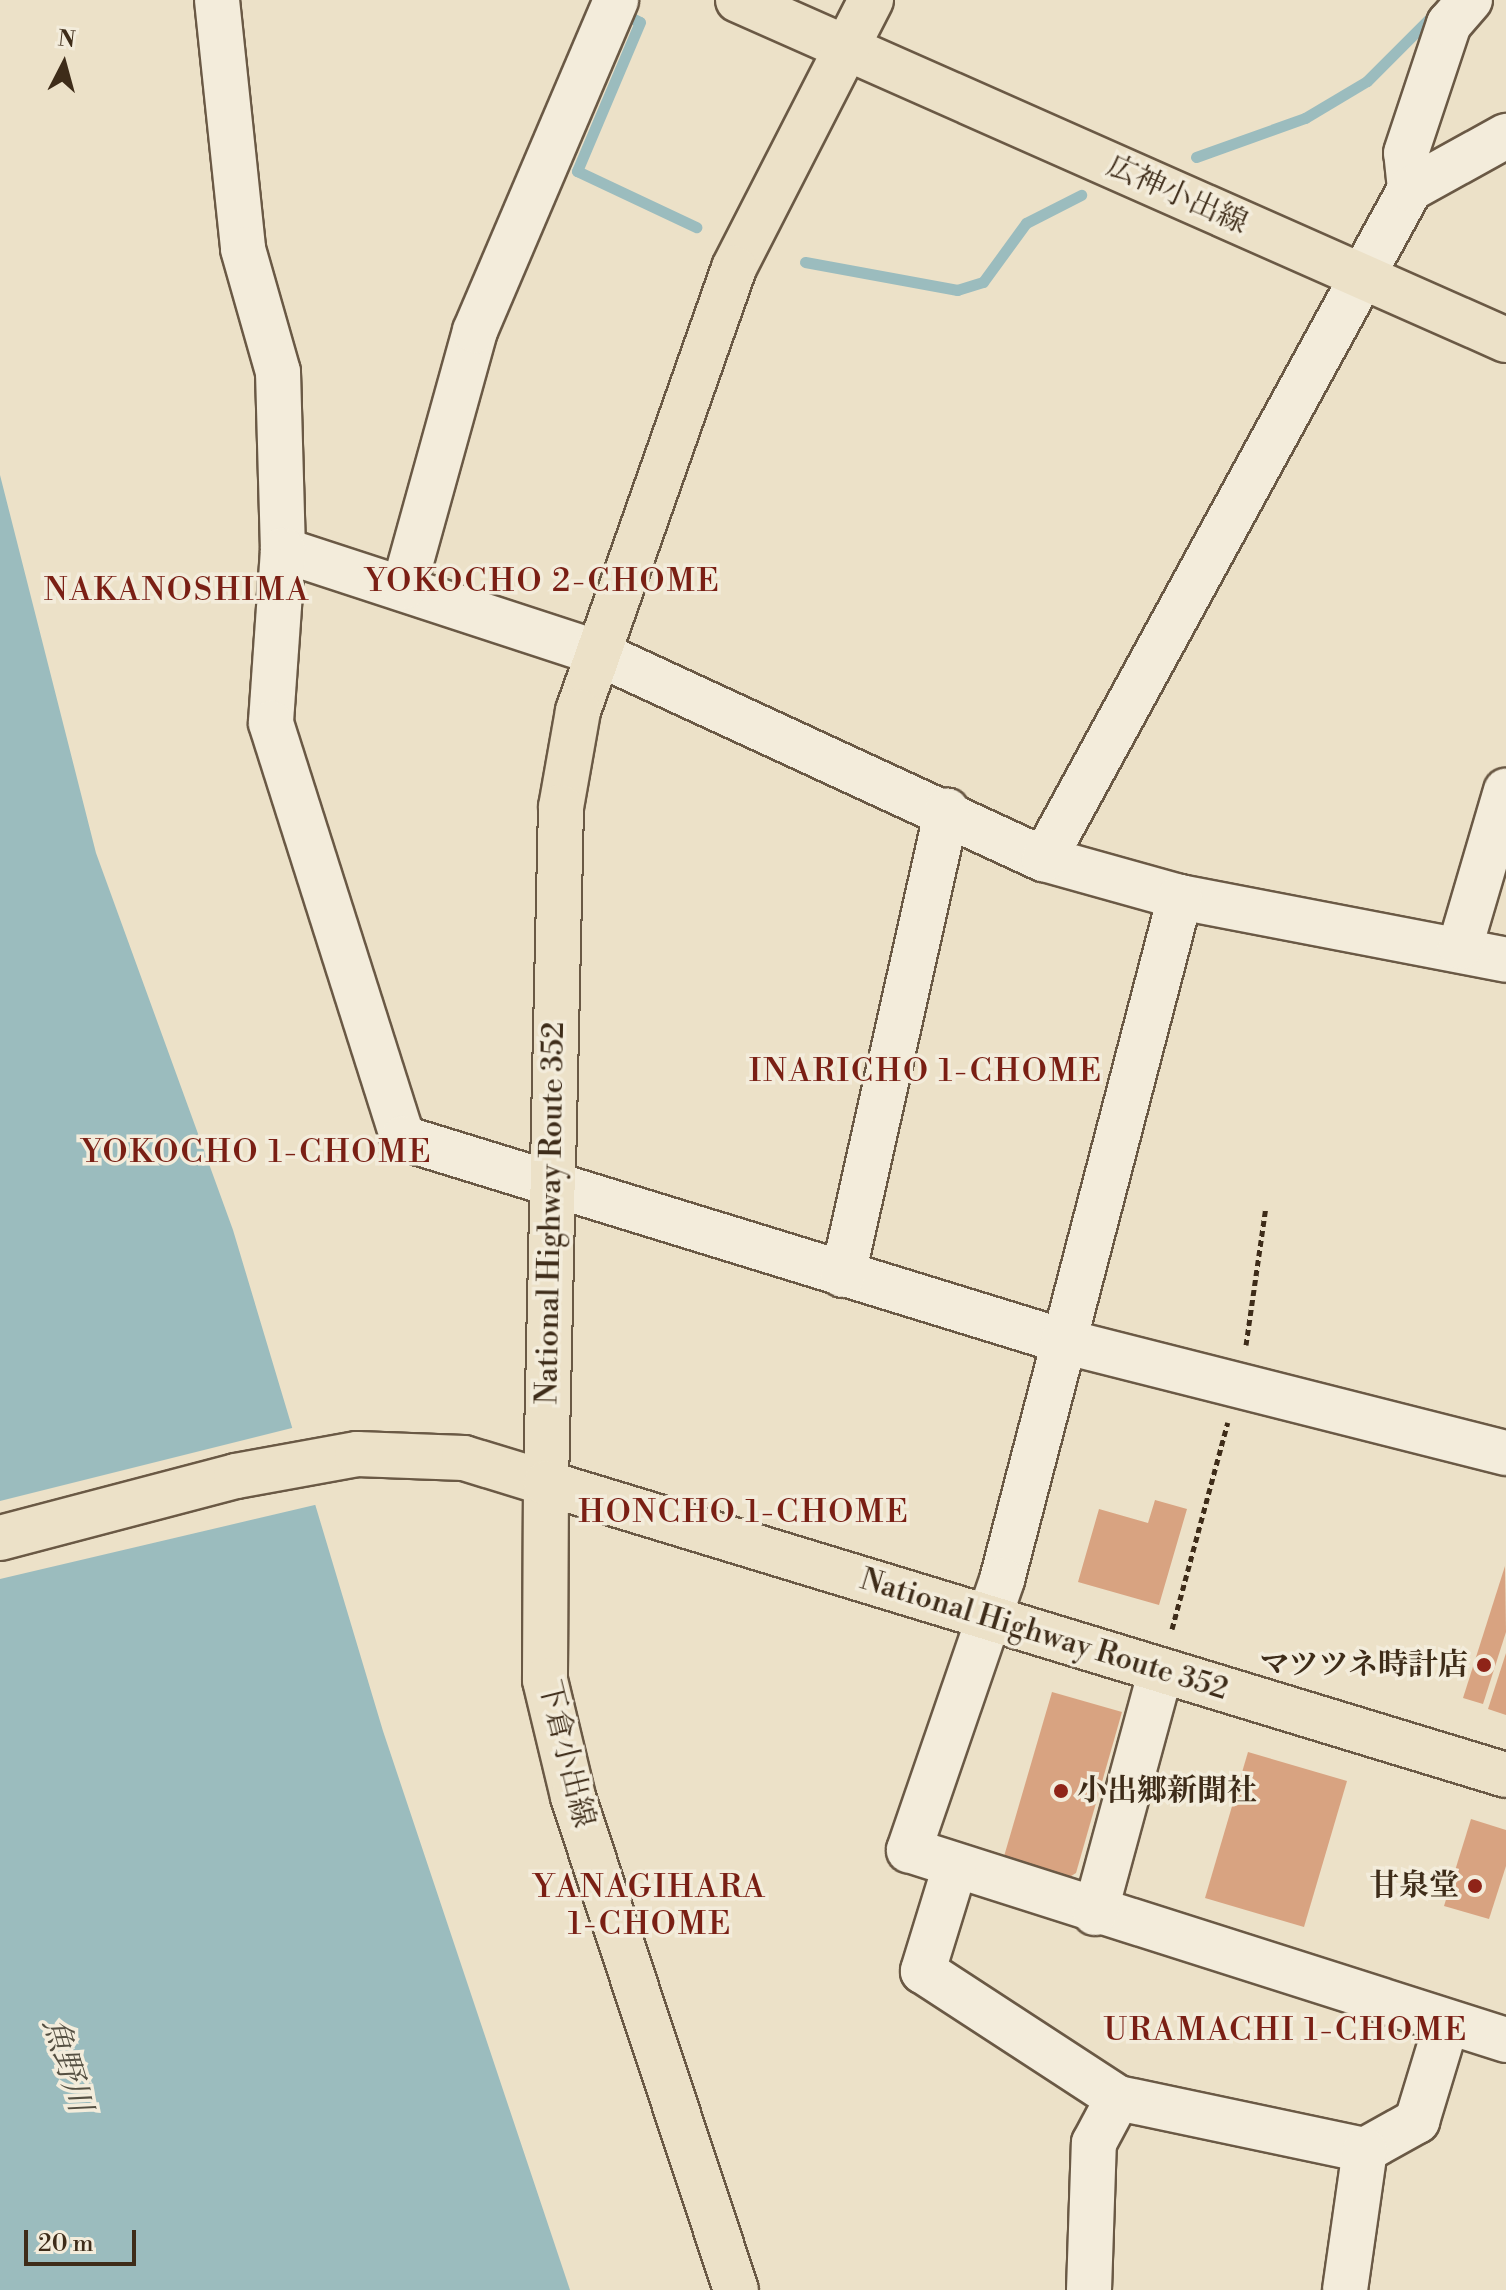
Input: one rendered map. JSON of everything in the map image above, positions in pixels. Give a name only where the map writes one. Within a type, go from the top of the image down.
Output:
[{"type":"main road","points":[[738,0],[848,50]]},
{"type":"main road","name":"National Highway Route 352","points":[[871,0],[734,268],[595,652],[561,807],[550,1180],[546,1483],[1160,1673],[1506,1775]]},
{"type":"main road","name":"広神小出線","points":[[848,50],[1506,340]]},
{"type":"main road","points":[[0,1538],[312,1460],[408,1454],[464,1458],[546,1483]]},
{"type":"main road","name":"下倉小出線","points":[[546,1483],[545,1680],[573,1797],[736,2290]]},
{"type":"street","points":[[217,0],[243,249],[278,372],[283,550],[271,723],[403,1138],[550,1180],[843,1275],[1063,1341],[1506,1453]]},
{"type":"street","points":[[1410,189],[1406,153],[1449,24],[1470,0]]},
{"type":"street","points":[[404,587],[475,331],[613,10]]},
{"type":"street","points":[[1044,859],[1357,276],[1410,189],[1506,136]]},
{"type":"street","points":[[283,550],[404,587],[595,652],[947,811],[1044,859],[1180,897],[1460,947],[1506,960]]},
{"type":"street","points":[[1460,947],[1506,791]]},
{"type":"street","points":[[843,1275],[947,811]]},
{"type":"street","points":[[1180,897],[990,1618],[909,1850],[954,1870],[1506,2040]]},
{"type":"street","points":[[1095,1913],[1160,1673]]},
{"type":"street","points":[[954,1870],[923,1971],[1118,2098],[1365,2150],[1417,2121],[1447,2022]]},
{"type":"street","points":[[1089,2290],[1094,2143],[1118,2098]]},
{"type":"street","points":[[1345,2290],[1365,2150]]},
{"type":"path","points":[[1243,1362],[1266,1207]]},
{"type":"path","points":[[1172,1629],[1230,1415]]},
{"type":"water","name":"魚野川","points":[[0,475],[96,853],[233,1230],[383,1731],[570,2290],[0,2290]]},
{"type":"pier","points":[[296,1427],[319,1504],[0,1579],[0,1501]]},
{"type":"building","points":[[1155,1500],[1187,1509],[1159,1605],[1078,1582],[1099,1509],[1148,1523]]},
{"type":"building","name":"マツツネ時計店","points":[[1505,1566],[1506,1632],[1483,1704],[1463,1698]]},
{"type":"building","points":[[1506,1653],[1506,1715],[1488,1709]]},
{"type":"building","name":"小出郷新聞社","points":[[1052,1692],[1122,1712],[1076,1873],[1055,1886],[1000,1870]]},
{"type":"building","points":[[1248,1752],[1347,1781],[1304,1927],[1205,1898]]},
{"type":"building","name":"甘泉堂","points":[[1471,1819],[1506,1830],[1506,1866],[1489,1919],[1444,1906]]},
{"type":"waterway","points":[[620,12],[640,22],[577,171],[696,227]]},
{"type":"waterway","points":[[1196,157],[1305,118],[1367,81],[1436,12]]},
{"type":"waterway","points":[[805,262],[957,290],[983,282],[1026,223],[1081,195]]},
{"type":"place","name":"マツツネ時計店","points":[[1484,1665]]},
{"type":"place","name":"小出郷新聞社","points":[[1061,1791]]},
{"type":"place","name":"甘泉堂","points":[[1475,1886]]},
{"type":"district","name":"YOKOCHO 2-CHOME","points":[[543,581]]},
{"type":"district","name":"NAKANOSHIMA","points":[[177,590]]},
{"type":"district","name":"INARICHO 1-CHOME","points":[[926,1071]]},
{"type":"district","name":"YOKOCHO 1-CHOME","points":[[257,1152]]},
{"type":"district","name":"HONCHO 1-CHOME","points":[[744,1512]]},
{"type":"district","name":"YANAGIHARA 1-CHOME","points":[[650,1906]]},
{"type":"district","name":"URAMACHI 1-CHOME","points":[[1286,2030]]}]
